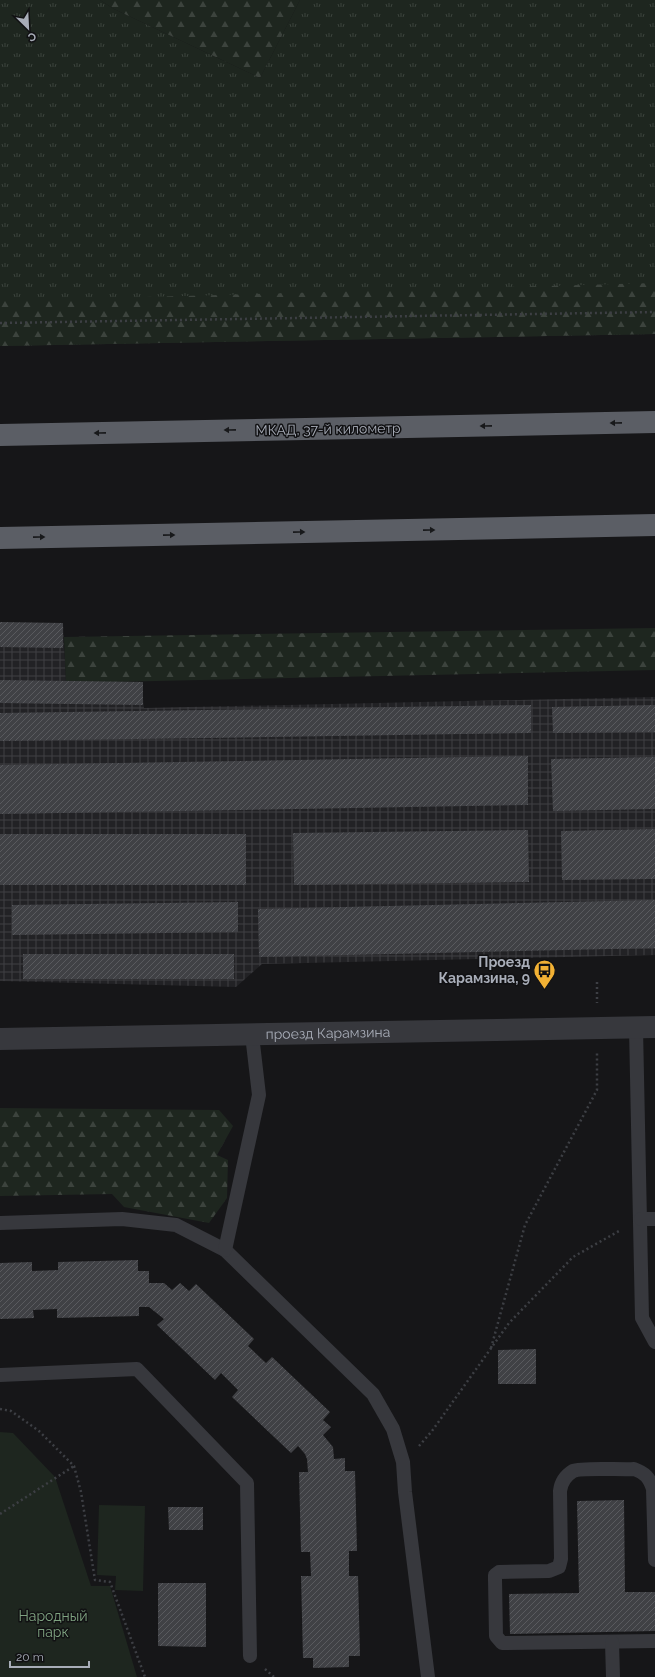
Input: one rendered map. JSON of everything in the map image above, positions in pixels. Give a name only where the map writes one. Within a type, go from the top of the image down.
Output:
[{"type":"highway","name":"МКАД, 37-й километр","points":[[0,435],[655,422]]},
{"type":"highway","points":[[0,538],[655,525]]},
{"type":"street","name":"проезд Карамзина","points":[[0,1039],[646,1028]]},
{"type":"lane","points":[[646,1028],[641,1219],[642,1318],[655,1342]]},
{"type":"lane","points":[[225,1250],[259,1095],[252,1035]]},
{"type":"lane","points":[[0,1223],[122,1219],[176,1225],[225,1250],[373,1394],[393,1429],[404,1462],[405,1492],[428,1677]]},
{"type":"lane","points":[[641,1219],[655,1219]]},
{"type":"lane","points":[[0,1375],[137,1369],[247,1484],[250,1656]]},
{"type":"lane","points":[[655,1560],[653,1489],[650,1479],[642,1472],[634,1469],[575,1470],[566,1476],[561,1483],[561,1559],[559,1567],[549,1571],[499,1572],[495,1575],[496,1636],[502,1643],[655,1641]]},
{"type":"lane","points":[[612,1642],[612,1677]]},
{"type":"path","points":[[0,324],[655,312]]},
{"type":"path","points":[[491,1348],[525,1225],[597,1090]]},
{"type":"path","points":[[404,1462],[432,1431],[509,1323],[574,1257],[641,1219]]},
{"type":"path","points":[[0,1409],[11,1411],[39,1431],[74,1466],[81,1492],[94,1580],[110,1582],[145,1677]]},
{"type":"path","points":[[0,1514],[74,1466]]},
{"type":"shaded area","points":[[63,623],[66,683],[141,682],[144,708],[655,697],[655,955],[262,964],[236,987],[0,981],[0,625]]},
{"type":"green space","points":[[0,0],[100,0],[114,9],[260,78],[300,0],[655,0],[655,334],[0,346]]},
{"type":"green space","points":[[100,0],[300,0],[260,78],[114,9]]},
{"type":"green space","points":[[655,283],[655,334],[0,346],[0,301]]},
{"type":"green space","points":[[655,628],[655,670],[66,683],[64,637]]},
{"type":"green space","points":[[0,1108],[219,1110],[233,1126],[217,1155],[228,1160],[227,1198],[209,1223],[124,1207],[112,1194],[0,1196]]},
{"type":"green space","name":"Народный парк","points":[[0,1432],[13,1433],[55,1477],[91,1586],[110,1586],[137,1677],[0,1677]]},
{"type":"green space","points":[[99,1505],[145,1506],[143,1591],[115,1590],[116,1576],[97,1575]]},
{"type":"building","points":[[0,622],[63,623],[63,648],[0,647]]},
{"type":"building","points":[[0,680],[143,682],[143,705],[0,703]]},
{"type":"building","points":[[531,705],[531,733],[0,741],[0,713]]},
{"type":"building","points":[[655,705],[655,732],[553,733],[552,707]]},
{"type":"building","points":[[528,756],[528,805],[0,814],[0,765]]},
{"type":"building","points":[[655,757],[655,809],[553,811],[551,759]]},
{"type":"building","points":[[655,829],[655,879],[562,880],[561,831]]},
{"type":"building","points":[[528,830],[529,882],[294,885],[293,833]]},
{"type":"building","points":[[0,834],[246,834],[246,885],[0,885]]},
{"type":"building","points":[[655,900],[655,948],[259,957],[258,909]]},
{"type":"building","points":[[238,902],[238,932],[12,935],[12,905]]},
{"type":"building","points":[[23,954],[234,954],[234,979],[23,979]]},
{"type":"building","points":[[138,1260],[138,1271],[149,1271],[149,1283],[164,1283],[172,1290],[180,1283],[189,1291],[196,1284],[254,1339],[248,1346],[266,1363],[272,1357],[330,1412],[323,1420],[331,1427],[323,1435],[333,1447],[334,1459],[345,1458],[345,1471],[355,1471],[357,1551],[349,1551],[349,1576],[358,1576],[360,1656],[349,1656],[349,1667],[313,1668],[313,1658],[303,1658],[301,1576],[311,1576],[310,1552],[301,1552],[299,1472],[308,1472],[307,1459],[305,1454],[298,1446],[291,1453],[232,1397],[238,1390],[221,1373],[215,1380],[157,1325],[164,1319],[149,1307],[139,1307],[139,1316],[57,1318],[57,1309],[33,1310],[34,1318],[0,1319],[0,1263],[32,1262],[32,1271],[58,1270],[58,1262]]},
{"type":"building","points":[[536,1349],[536,1384],[498,1384],[498,1350]]},
{"type":"building","points":[[624,1500],[625,1592],[655,1592],[655,1631],[510,1634],[509,1594],[579,1593],[577,1501]]},
{"type":"building","points":[[168,1507],[203,1507],[203,1530],[169,1530]]},
{"type":"building","points":[[158,1583],[206,1583],[206,1647],[158,1646]]},
{"type":"place","name":"Проезд Карамзина, 9","points":[[545,990]]}]
